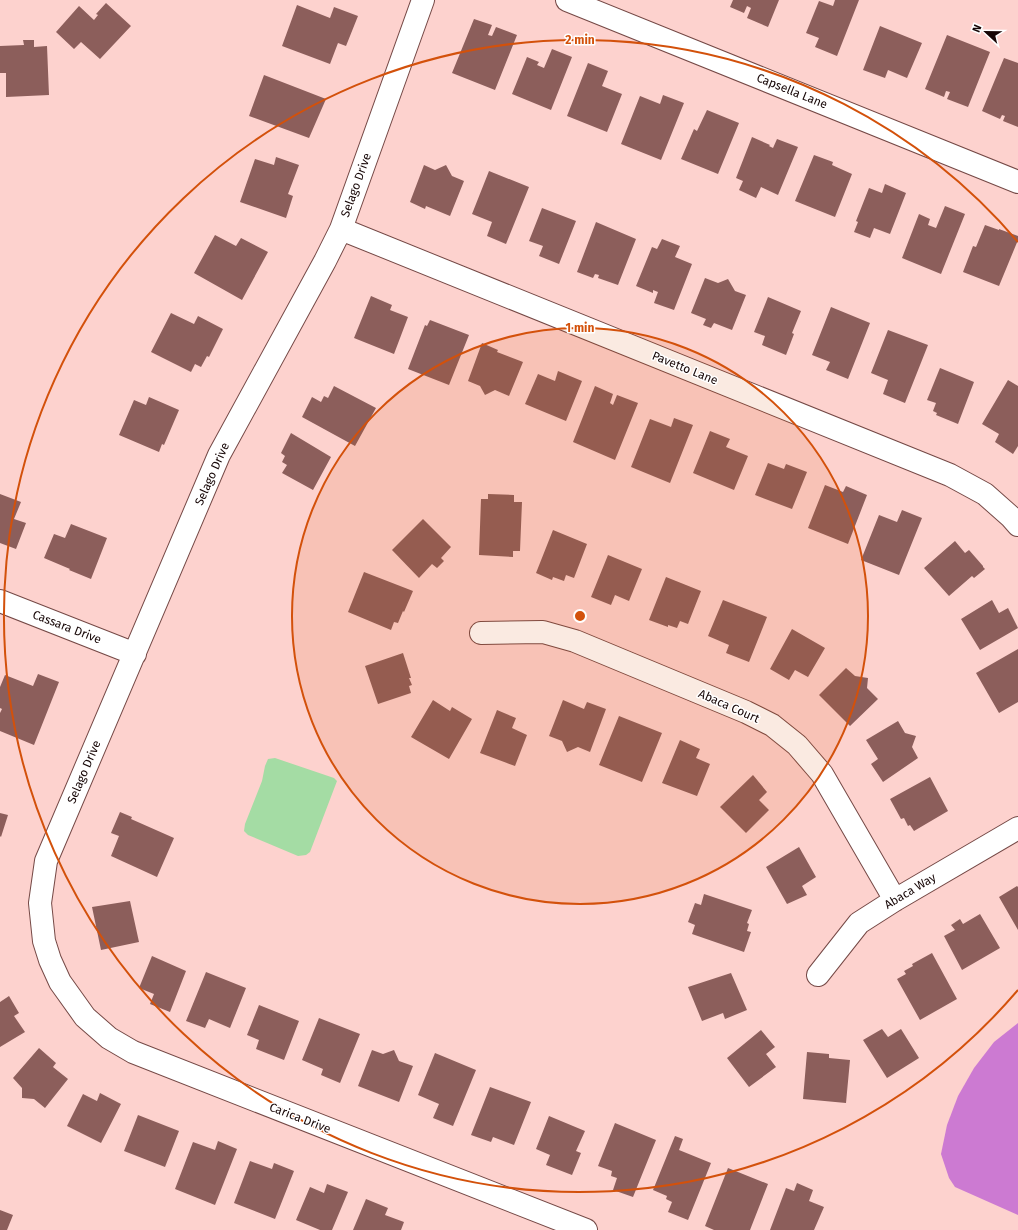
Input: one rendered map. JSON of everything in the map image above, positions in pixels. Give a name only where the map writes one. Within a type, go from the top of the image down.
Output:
[{"type":"street","name":"Selago Drive","points":[[50,960],[44,941],[40,903],[46,861],[219,455],[325,261],[341,228],[423,0]]},
{"type":"street","name":"Capsella Lane","points":[[567,0],[1018,182]]},
{"type":"street","name":"Pavetto Lane","points":[[341,228],[950,474],[985,494],[1018,525]]},
{"type":"street","name":"Cassara Drive","points":[[0,601],[134,654]]},
{"type":"street","name":"Abaca Court","points":[[481,633],[543,632],[554,635],[575,642],[746,712],[772,725],[797,745],[822,774],[895,900]]},
{"type":"street","name":"Abaca Way","points":[[818,975],[860,923],[895,900],[1018,828]]},
{"type":"street","name":"Carica Drive","points":[[50,960],[60,982],[85,1016],[109,1038],[133,1052],[586,1230]]},
{"type":"green space","points":[[275,758],[334,778],[337,781],[310,852],[306,855],[298,856],[248,835],[244,831],[245,824],[262,781],[265,766],[268,759]]},
{"type":"shaded area","points":[[1018,1023],[1018,1215],[955,1187],[949,1178],[941,1154],[947,1125],[958,1096],[974,1068],[994,1042]]},
{"type":"building","points":[[733,0],[779,0],[768,27],[747,18],[751,8],[747,6],[744,13],[730,7]]},
{"type":"building","points":[[835,0],[859,0],[837,56],[815,47],[819,38],[806,33],[819,1],[833,6]]},
{"type":"building","points":[[106,3],[131,26],[100,59],[81,42],[74,49],[56,32],[79,6],[94,20],[98,15],[96,14]]},
{"type":"building","points":[[297,5],[330,18],[334,7],[358,16],[346,46],[338,43],[330,64],[282,46]]},
{"type":"building","points":[[474,19],[492,25],[488,35],[492,36],[496,27],[517,35],[495,90],[452,73]]},
{"type":"building","points":[[880,26],[922,43],[907,78],[888,70],[885,78],[863,70]]},
{"type":"building","points":[[947,35],[990,52],[968,107],[947,99],[950,92],[946,91],[944,97],[925,89]]},
{"type":"building","points":[[23,40],[34,40],[34,47],[47,46],[49,95],[6,97],[6,73],[0,73],[0,46],[24,45]]},
{"type":"building","points":[[552,49],[572,57],[551,110],[512,94],[527,57],[539,62],[537,65],[544,68]]},
{"type":"building","points":[[1004,58],[1018,63],[1018,127],[1003,121],[1005,116],[1002,115],[1000,119],[982,111]]},
{"type":"building","points":[[588,63],[608,71],[602,86],[622,94],[607,132],[567,116]]},
{"type":"building","points":[[264,75],[326,99],[309,138],[249,116]]},
{"type":"building","points":[[663,95],[684,103],[661,160],[621,144],[640,96],[660,104]]},
{"type":"building","points":[[707,110],[739,123],[718,174],[681,159],[694,129],[697,131]]},
{"type":"building","points":[[752,137],[770,145],[769,146],[773,148],[777,139],[798,147],[778,195],[761,187],[756,198],[739,190],[743,181],[736,178]]},
{"type":"building","points":[[814,155],[833,162],[832,165],[852,174],[835,217],[795,201]]},
{"type":"building","points":[[276,157],[299,165],[288,194],[293,196],[286,218],[240,202],[255,159],[274,165]]},
{"type":"building","points":[[424,165],[435,170],[446,165],[452,176],[464,181],[450,216],[426,206],[425,209],[410,202]]},
{"type":"building","points":[[489,171],[529,187],[506,244],[487,236],[492,222],[472,214]]},
{"type":"building","points":[[885,184],[906,193],[890,234],[874,228],[870,238],[854,232],[858,222],[856,221],[869,188],[882,193]]},
{"type":"building","points":[[945,206],[965,214],[941,274],[902,258],[919,214],[930,219],[928,225],[936,228]]},
{"type":"building","points":[[542,208],[576,221],[559,264],[539,256],[543,246],[529,241]]},
{"type":"building","points":[[596,222],[636,239],[618,285],[598,278],[599,275],[595,274],[593,278],[577,272]]},
{"type":"building","points":[[985,225],[1018,236],[1018,240],[999,286],[963,272],[973,246],[976,247]]},
{"type":"building","points":[[215,235],[236,246],[241,238],[268,252],[242,300],[194,273]]},
{"type":"building","points":[[662,239],[680,246],[675,257],[692,264],[674,310],[654,303],[658,292],[653,290],[653,293],[636,286],[652,247],[657,249]]},
{"type":"building","points":[[705,278],[718,283],[728,279],[735,291],[746,295],[732,330],[714,323],[711,328],[703,325],[706,319],[691,313]]},
{"type":"building","points":[[371,296],[392,305],[390,310],[408,317],[394,354],[354,338]]},
{"type":"building","points":[[768,297],[801,311],[792,333],[794,334],[786,355],[762,345],[765,336],[754,332]]},
{"type":"building","points":[[831,307],[870,323],[848,379],[826,370],[830,362],[812,355]]},
{"type":"building","points":[[171,313],[194,324],[198,316],[223,329],[209,357],[207,356],[201,367],[195,364],[191,372],[151,352]]},
{"type":"building","points":[[430,320],[469,335],[449,385],[408,369],[425,325],[427,326]]},
{"type":"building","points":[[888,330],[928,345],[905,403],[883,394],[888,380],[871,373]]},
{"type":"building","points":[[482,343],[498,350],[497,352],[523,362],[509,396],[495,390],[485,395],[480,386],[468,381]]},
{"type":"building","points":[[940,368],[974,382],[958,424],[936,415],[937,413],[933,411],[936,403],[927,400]]},
{"type":"building","points":[[558,371],[582,381],[566,421],[525,404],[538,374],[555,381]]},
{"type":"building","points":[[1008,380],[1018,386],[1018,446],[1013,454],[995,442],[999,434],[982,424]]},
{"type":"building","points":[[334,386],[376,408],[355,446],[302,417],[312,397],[321,402],[324,396],[328,398]]},
{"type":"building","points":[[595,386],[613,394],[610,403],[613,405],[617,395],[638,403],[615,460],[573,442]]},
{"type":"building","points":[[149,397],[179,410],[164,445],[162,444],[159,452],[119,435],[134,400],[146,405]]},
{"type":"building","points":[[674,418],[693,425],[670,483],[631,467],[650,419],[671,427]]},
{"type":"building","points":[[710,431],[730,439],[726,447],[748,456],[734,490],[693,473]]},
{"type":"building","points":[[291,433],[331,457],[313,490],[282,473],[287,465],[282,462],[285,456],[281,453]]},
{"type":"building","points":[[768,463],[784,469],[786,464],[807,472],[792,509],[755,495]]},
{"type":"building","points":[[825,485],[843,492],[846,486],[867,495],[848,544],[808,528]]},
{"type":"building","points":[[0,494],[21,502],[14,519],[26,523],[16,549],[0,543]]},
{"type":"building","points":[[488,494],[514,495],[514,502],[522,502],[520,551],[513,551],[513,557],[479,555],[481,499],[488,499]]},
{"type":"building","points":[[902,510],[922,518],[899,575],[861,560],[879,515],[897,522]]},
{"type":"building","points":[[423,519],[451,547],[441,558],[444,561],[437,568],[432,564],[419,578],[392,550]]},
{"type":"building","points":[[71,524],[107,538],[91,579],[44,558],[54,534],[65,538]]},
{"type":"building","points":[[553,530],[587,544],[574,578],[566,575],[564,581],[553,577],[552,580],[536,573]]},
{"type":"building","points":[[955,541],[965,553],[969,550],[985,569],[974,578],[972,576],[949,596],[924,568]]},
{"type":"building","points":[[608,555],[642,569],[629,601],[615,595],[611,605],[591,597]]},
{"type":"building","points":[[364,572],[413,591],[398,623],[394,622],[391,630],[348,612]]},
{"type":"building","points":[[666,577],[701,591],[688,624],[680,621],[677,628],[668,625],[668,627],[649,620]]},
{"type":"building","points":[[723,600],[767,617],[749,662],[726,653],[729,645],[708,636]]},
{"type":"building","points":[[992,600],[999,613],[1008,608],[1018,628],[980,650],[961,619]]},
{"type":"building","points":[[792,629],[825,648],[808,677],[795,670],[789,680],[770,669]]},
{"type":"building","points":[[1018,649],[1018,702],[999,713],[976,673]]},
{"type":"building","points":[[403,653],[411,678],[409,678],[412,685],[409,686],[411,693],[378,704],[365,666]]},
{"type":"building","points":[[846,668],[855,676],[868,678],[867,688],[878,699],[850,726],[819,695]]},
{"type":"building","points":[[38,674],[59,682],[34,745],[0,731],[0,713],[2,709],[0,708],[0,687],[5,675],[33,686]]},
{"type":"building","points":[[433,700],[450,711],[452,707],[472,719],[449,759],[411,737]]},
{"type":"building","points":[[563,700],[584,709],[587,702],[606,709],[590,752],[578,747],[567,752],[562,741],[549,736]]},
{"type":"building","points":[[497,710],[516,718],[512,728],[527,735],[515,766],[480,753]]},
{"type":"building","points":[[619,716],[662,733],[642,782],[599,765]]},
{"type":"building","points":[[898,721],[905,733],[916,736],[912,747],[918,758],[883,782],[871,764],[878,759],[866,740]]},
{"type":"building","points":[[680,740],[700,749],[696,758],[710,764],[697,796],[662,783]]},
{"type":"building","points":[[753,775],[767,792],[759,800],[769,810],[746,833],[720,807]]},
{"type":"building","points":[[930,777],[948,811],[914,831],[910,825],[908,826],[904,818],[901,819],[890,799]]},
{"type":"building","points":[[120,812],[132,817],[131,819],[174,838],[157,877],[111,856],[119,836],[111,833]]},
{"type":"building","points":[[0,813],[8,815],[1,837],[0,836]]},
{"type":"building","points":[[799,847],[816,877],[802,886],[807,895],[787,904],[766,867]]},
{"type":"building","points":[[1017,886],[1018,887],[1018,930],[999,897]]},
{"type":"building","points":[[704,894],[752,910],[747,923],[749,924],[747,931],[751,932],[744,952],[692,934],[695,925],[688,922],[695,903],[701,905]]},
{"type":"building","points":[[130,901],[139,942],[101,950],[92,907]]},
{"type":"building","points":[[980,914],[1000,948],[962,970],[944,936],[955,930],[951,925],[960,919],[963,924]]},
{"type":"building","points":[[932,953],[957,999],[920,1020],[897,979],[906,974],[904,971],[913,966],[912,964]]},
{"type":"building","points":[[152,956],[186,971],[170,1012],[150,1004],[154,994],[139,988]]},
{"type":"building","points":[[206,972],[246,988],[230,1028],[209,1019],[205,1028],[186,1021]]},
{"type":"building","points":[[731,973],[747,1010],[725,1019],[723,1013],[702,1021],[688,987]]},
{"type":"building","points":[[9,996],[19,1013],[14,1016],[25,1032],[0,1047],[0,1002]]},
{"type":"building","points":[[259,1005],[299,1021],[284,1060],[256,1049],[259,1040],[247,1035]]},
{"type":"building","points":[[319,1018],[360,1034],[340,1083],[321,1075],[323,1069],[302,1060]]},
{"type":"building","points":[[882,1029],[888,1037],[901,1029],[919,1058],[887,1078],[863,1040]]},
{"type":"building","points":[[761,1030],[775,1047],[766,1054],[776,1067],[749,1087],[727,1058]]},
{"type":"building","points":[[39,1048],[56,1063],[53,1067],[68,1079],[45,1108],[34,1099],[22,1098],[22,1088],[13,1078]]},
{"type":"building","points":[[372,1050],[383,1054],[394,1050],[399,1061],[413,1066],[399,1102],[358,1086]]},
{"type":"building","points":[[807,1052],[829,1054],[829,1058],[850,1060],[846,1103],[803,1099]]},
{"type":"building","points":[[435,1053],[476,1070],[453,1126],[433,1118],[439,1104],[418,1095]]},
{"type":"building","points":[[490,1087],[531,1102],[514,1145],[493,1137],[491,1142],[471,1135]]},
{"type":"building","points":[[100,1093],[121,1104],[101,1143],[67,1126],[83,1094],[97,1101]]},
{"type":"building","points":[[138,1115],[179,1131],[165,1167],[124,1151]]},
{"type":"building","points":[[549,1116],[585,1131],[576,1151],[581,1153],[572,1175],[546,1165],[550,1155],[536,1149]]},
{"type":"building","points":[[615,1123],[656,1140],[633,1197],[613,1190],[617,1178],[611,1176],[612,1171],[598,1166]]},
{"type":"building","points":[[675,1136],[683,1139],[679,1150],[711,1163],[688,1220],[668,1212],[672,1202],[666,1199],[667,1196],[653,1190]]},
{"type":"building","points":[[218,1141],[237,1149],[215,1205],[175,1189],[193,1142],[215,1150]]},
{"type":"building","points":[[250,1161],[272,1169],[274,1163],[294,1171],[275,1219],[234,1203]]},
{"type":"building","points":[[728,1168],[768,1184],[750,1230],[714,1230],[705,1226]]},
{"type":"building","points":[[797,1183],[813,1190],[809,1201],[824,1207],[814,1230],[770,1230],[786,1188],[794,1191]]},
{"type":"building","points":[[327,1184],[348,1192],[332,1230],[320,1230],[296,1220],[310,1187],[324,1193]]},
{"type":"building","points":[[366,1199],[388,1208],[385,1215],[404,1222],[401,1230],[353,1230]]},
{"type":"building","points":[[0,1210],[13,1215],[7,1230],[0,1230]]}]
